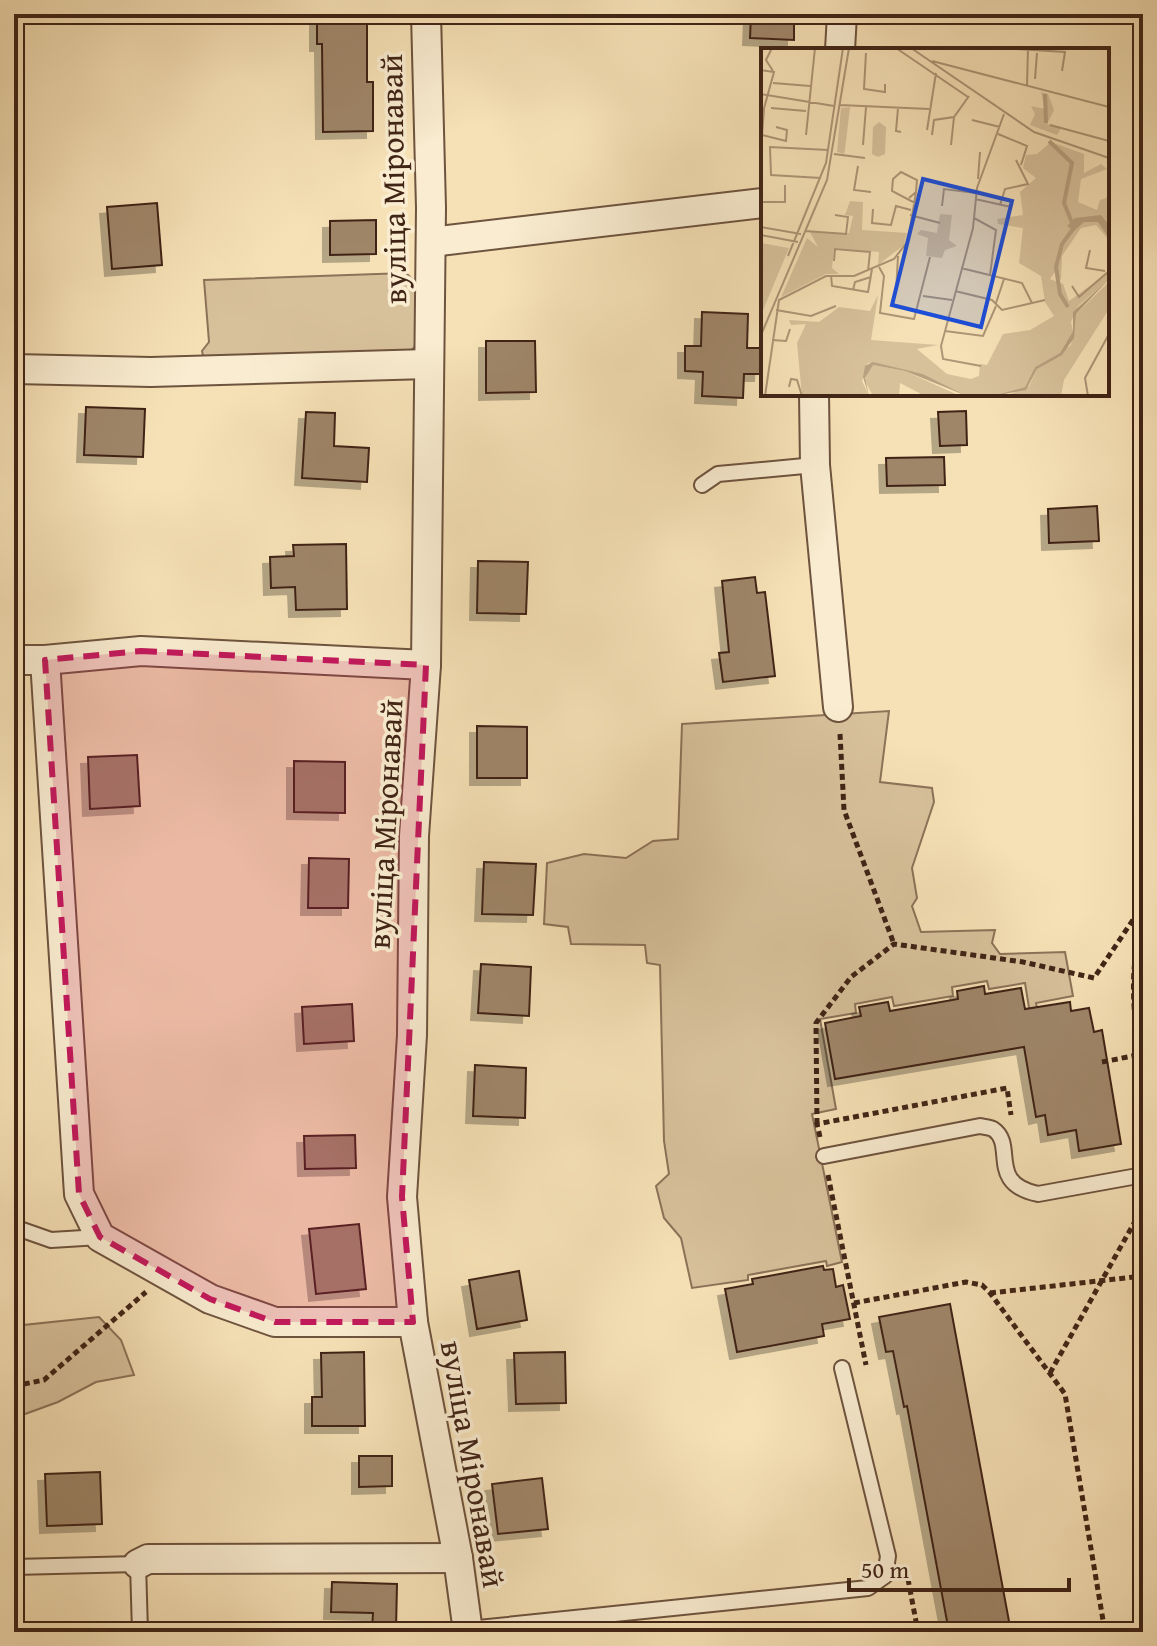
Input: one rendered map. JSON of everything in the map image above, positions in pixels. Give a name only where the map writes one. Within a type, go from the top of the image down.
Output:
[{"type":"street","name":"вуліца Міронавай","points":[[426,14],[431,242],[426,665],[414,836],[412,1035],[402,1197],[413,1322],[458,1558],[468,1630]]},
{"type":"street","points":[[840,48],[842,14]]},
{"type":"street","points":[[431,242],[761,203]]},
{"type":"street","points":[[14,369],[151,372],[428,364]]},
{"type":"street","points":[[814,396],[815,465],[838,707]]},
{"type":"street","points":[[14,660],[141,651],[426,665]]},
{"type":"street","points":[[45,660],[79,1194],[100,1237],[164,1276],[210,1299],[275,1322],[413,1322]]},
{"type":"street","points":[[138,1564],[148,1559],[458,1558]]},
{"type":"lane","points":[[702,485],[718,474],[815,465]]},
{"type":"lane","points":[[824,1156],[980,1126],[993,1129],[999,1138],[1007,1174],[1014,1185],[1025,1192],[1038,1194],[1143,1175]]},
{"type":"lane","points":[[14,1227],[51,1240],[100,1237]]},
{"type":"lane","points":[[468,1630],[868,1588],[885,1576],[888,1556],[842,1368]]},
{"type":"lane","points":[[14,1567],[138,1564],[140,1632]]},
{"type":"path","points":[[838,707],[844,810],[894,944]]},
{"type":"path","points":[[866,1366],[817,1124],[816,1023],[851,977],[894,944],[1023,962],[1094,978],[1143,905]]},
{"type":"path","points":[[1143,935],[1139,941],[1134,981],[1135,1040],[1141,1055],[1143,1079]]},
{"type":"path","points":[[1102,1062],[1141,1055]]},
{"type":"path","points":[[817,1124],[1007,1088],[1011,1118]]},
{"type":"path","points":[[1050,1373],[1143,1207]]},
{"type":"path","points":[[14,1386],[44,1380],[164,1276]]},
{"type":"path","points":[[990,1293],[1143,1276]]},
{"type":"path","points":[[854,1303],[966,1282],[982,1285],[990,1293],[1065,1394],[1105,1632]]},
{"type":"path","points":[[906,1569],[918,1632]]},
{"type":"highlighted area","points":[[141,651],[426,665],[402,1197],[413,1322],[275,1322],[210,1299],[100,1237],[79,1194],[45,660]]},
{"type":"shaded area","points":[[406,273],[416,283],[417,345],[409,352],[204,360],[202,351],[209,342],[204,280]]},
{"type":"shaded area","points":[[889,711],[880,782],[932,788],[934,802],[912,868],[917,898],[912,906],[921,932],[995,930],[992,943],[1000,954],[1065,952],[1073,996],[1036,1003],[1038,1013],[1030,1014],[1025,983],[989,989],[987,981],[952,987],[953,996],[894,1006],[892,997],[855,1004],[856,1013],[820,1019],[836,1109],[812,1114],[842,1262],[827,1266],[826,1261],[748,1275],[748,1280],[692,1288],[681,1238],[664,1218],[656,1186],[669,1174],[664,1141],[660,965],[647,963],[645,945],[571,944],[568,927],[544,924],[547,863],[584,854],[626,858],[653,841],[678,839],[682,724]]},
{"type":"shaded area","points":[[99,1317],[121,1340],[134,1375],[96,1382],[58,1402],[14,1418],[14,1326]]},
{"type":"building","points":[[317,14],[348,14],[348,20],[367,20],[367,82],[373,82],[373,131],[323,132],[322,44],[317,44]]},
{"type":"building","points":[[751,14],[794,14],[794,40],[750,38]]},
{"type":"building","points":[[157,203],[162,265],[112,269],[107,207]]},
{"type":"building","points":[[376,220],[376,254],[330,255],[330,221]]},
{"type":"building","points":[[702,312],[748,314],[747,348],[761,348],[761,374],[744,374],[743,398],[702,396],[703,372],[685,371],[685,346],[701,346]]},
{"type":"building","points":[[486,341],[535,341],[536,392],[486,393]]},
{"type":"building","points":[[86,407],[145,409],[143,457],[84,455]]},
{"type":"building","points":[[966,411],[967,445],[940,446],[938,412]]},
{"type":"building","points":[[306,412],[335,413],[334,446],[369,448],[367,482],[302,478]]},
{"type":"building","points":[[944,457],[945,485],[887,486],[886,458]]},
{"type":"building","points":[[1097,506],[1099,541],[1049,543],[1048,509]]},
{"type":"building","points":[[346,544],[347,609],[296,610],[295,587],[271,588],[270,557],[294,556],[293,545]]},
{"type":"building","points":[[478,561],[528,562],[526,614],[477,613]]},
{"type":"building","points":[[755,577],[757,593],[765,592],[775,676],[723,682],[719,653],[729,652],[722,581]]},
{"type":"building","points":[[477,726],[527,727],[527,778],[477,778]]},
{"type":"building","points":[[137,755],[140,806],[90,809],[88,757]]},
{"type":"building","points":[[294,761],[345,762],[345,813],[294,812]]},
{"type":"building","points":[[309,858],[349,859],[348,908],[308,908]]},
{"type":"building","points":[[484,862],[536,864],[533,915],[482,914]]},
{"type":"building","points":[[481,964],[531,967],[529,1016],[478,1013]]},
{"type":"building","points":[[984,986],[985,994],[1021,988],[1025,1009],[1070,1002],[1071,1011],[1089,1008],[1094,1032],[1102,1030],[1121,1144],[1079,1151],[1076,1130],[1048,1135],[1045,1115],[1036,1117],[1024,1047],[835,1079],[825,1023],[861,1016],[859,1007],[888,1002],[890,1011],[958,999],[957,991]]},
{"type":"building","points":[[352,1004],[354,1041],[304,1044],[302,1007]]},
{"type":"building","points":[[475,1065],[526,1068],[525,1118],[473,1116]]},
{"type":"building","points":[[355,1135],[356,1168],[305,1169],[304,1136]]},
{"type":"building","points":[[359,1224],[366,1289],[316,1294],[309,1229]]},
{"type":"building","points":[[823,1266],[824,1270],[833,1269],[836,1287],[843,1285],[850,1319],[822,1324],[824,1336],[737,1352],[725,1289],[753,1284],[752,1279]]},
{"type":"building","points":[[519,1271],[527,1320],[477,1329],[469,1280]]},
{"type":"building","points":[[950,1304],[1011,1632],[949,1632],[907,1406],[904,1407],[893,1351],[886,1352],[879,1317]]},
{"type":"building","points":[[364,1352],[365,1426],[312,1426],[312,1397],[322,1397],[321,1353]]},
{"type":"building","points":[[565,1352],[566,1403],[516,1404],[514,1353]]},
{"type":"building","points":[[359,1456],[392,1456],[392,1486],[359,1487]]},
{"type":"building","points":[[100,1472],[102,1524],[47,1526],[45,1474]]},
{"type":"building","points":[[542,1478],[548,1529],[498,1534],[492,1484]]},
{"type":"building","points":[[332,1582],[397,1584],[396,1630],[372,1630],[373,1613],[331,1612]]}]
